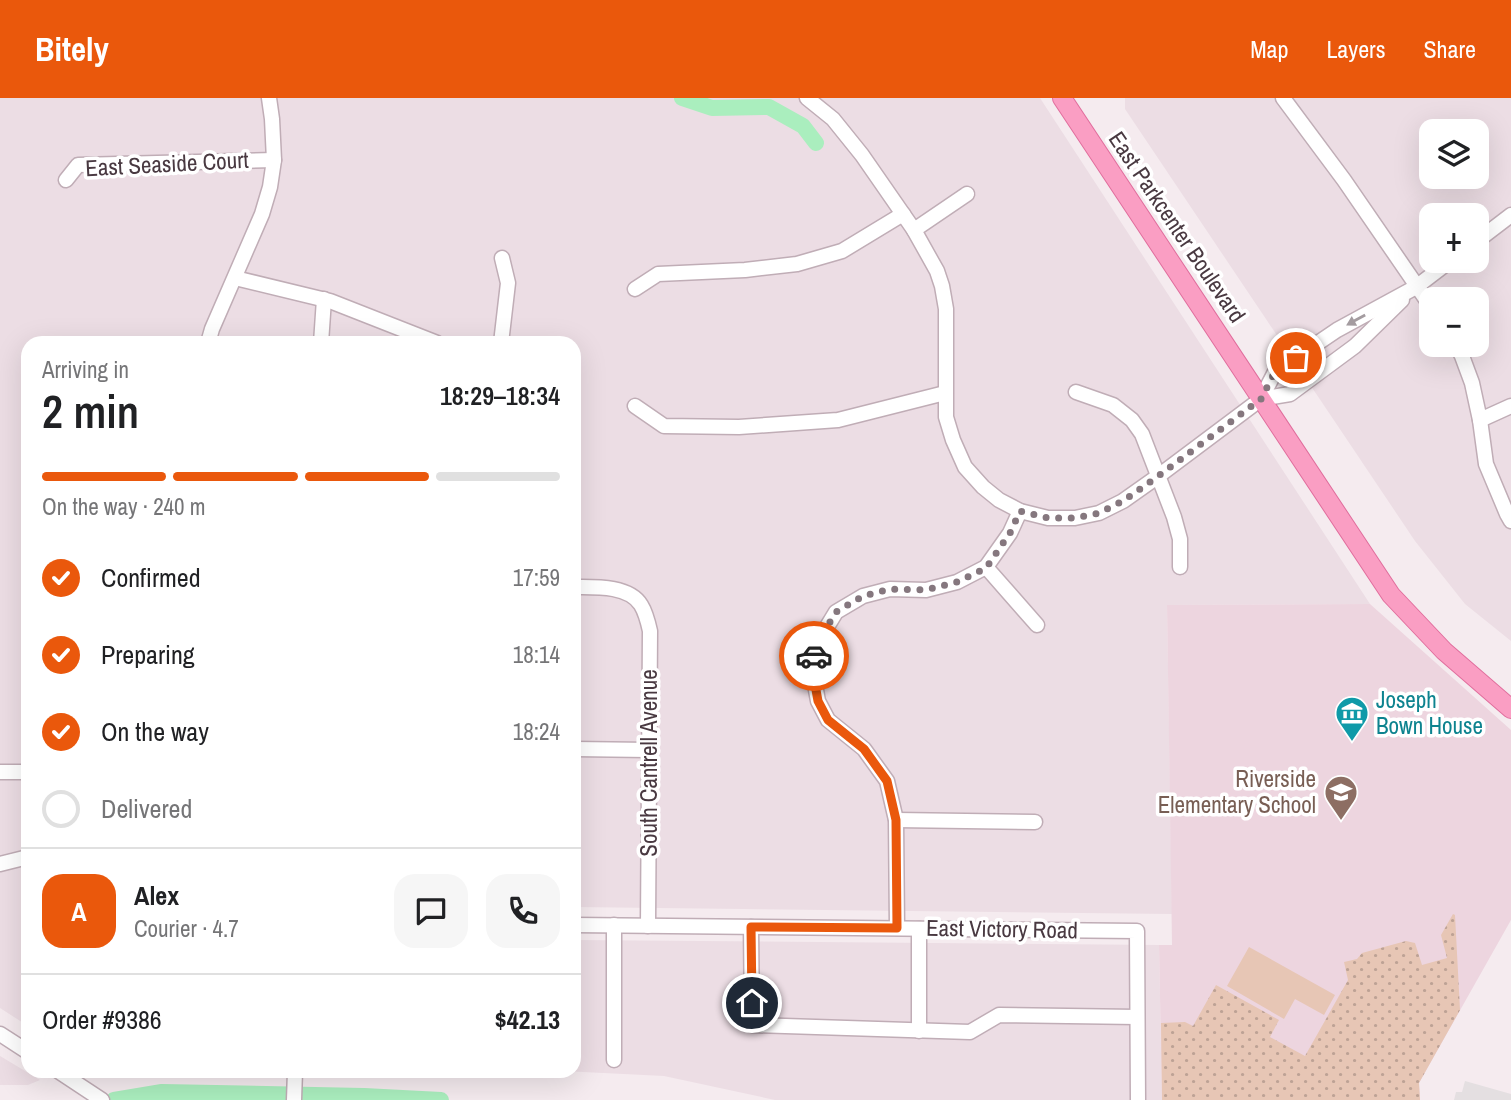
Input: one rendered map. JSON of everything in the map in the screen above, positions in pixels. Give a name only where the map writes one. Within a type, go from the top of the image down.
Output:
[{"type":"main road","name":"East Parkcenter Boulevard","points":[[1062,98],[1391,595],[1444,650],[1511,709]]},
{"type":"street","points":[[210,336],[271,187],[274,160],[269,98]]},
{"type":"street","points":[[807,98],[832,118],[862,155],[914,230],[937,271],[946,309],[946,417],[953,440],[965,467],[983,487],[999,500],[1020,511],[1048,518],[1075,518],[1099,513],[1123,501],[1261,399],[1275,372],[1337,330],[1416,287]]},
{"type":"street","points":[[1283,98],[1419,291]]},
{"type":"street","name":"East Seaside Court","points":[[66,180],[78,165],[274,160]]},
{"type":"street","points":[[914,230],[968,194]]},
{"type":"street","points":[[635,289],[658,274],[745,270],[797,264],[842,251],[903,214]]},
{"type":"street","points":[[1489,232],[1511,215]]},
{"type":"street","points":[[502,258],[508,282],[503,336]]},
{"type":"street","points":[[1261,399],[1290,394],[1355,346],[1434,273]]},
{"type":"street","points":[[235,278],[324,299],[419,336]]},
{"type":"street","points":[[321,336],[324,299]]},
{"type":"street","points":[[1462,357],[1472,383],[1486,464],[1511,521]]},
{"type":"street","points":[[1076,392],[1113,405],[1132,420],[1142,434],[1174,517],[1180,539],[1180,567]]},
{"type":"street","points":[[635,406],[664,426],[740,427],[838,420],[945,393]]},
{"type":"street","points":[[1480,420],[1511,406]]},
{"type":"street","points":[[897,928],[896,820],[887,781],[864,749],[828,720],[818,701],[814,658],[822,635],[836,612],[863,596],[890,589],[926,590],[957,582],[986,568],[1010,533],[1020,511]]},
{"type":"street","points":[[986,568],[1037,625]]},
{"type":"street","name":"South Cantrell Avenue","points":[[581,587],[606,587],[624,592],[640,602],[650,631],[648,926]]},
{"type":"street","points":[[581,750],[649,750]]},
{"type":"street","points":[[0,772],[21,772]]},
{"type":"street","points":[[896,820],[1035,822]]},
{"type":"street","points":[[0,864],[21,859]]},
{"type":"street","name":"East Victory Road","points":[[581,925],[1137,931],[1137,1017]]},
{"type":"street","points":[[614,925],[614,1060]]},
{"type":"street","points":[[751,927],[752,1025],[970,1032],[999,1016],[1137,1017],[1138,1100]]},
{"type":"street","points":[[919,929],[919,1031]]},
{"type":"street","points":[[0,1034],[21,1048]]},
{"type":"street","points":[[70,1078],[102,1100]]},
{"type":"street","points":[[294,1078],[294,1100]]},
{"type":"shaded area","points":[[0,98],[1040,98],[1370,604],[1167,605],[1172,914],[581,907],[581,336],[21,336],[21,1022],[0,1008]]},
{"type":"shaded area","points":[[1125,98],[1511,98],[1511,641],[1465,604],[1415,541],[1125,109]]},
{"type":"shaded area","name":"Riverside Elementary School","points":[[1370,604],[1511,730],[1511,920],[1419,1083],[1420,1100],[1162,1100],[1159,945],[1172,945],[1167,605]]},
{"type":"shaded area","points":[[1453,914],[1460,1010],[1419,1083],[1420,1100],[1162,1100],[1161,1023],[1185,1022],[1193,1026],[1216,985],[1279,1020],[1270,1037],[1305,1056],[1348,980],[1344,962],[1357,959],[1362,953],[1406,941],[1415,943],[1422,965],[1447,958],[1441,935]]},
{"type":"shaded area","points":[[581,940],[1159,945],[1162,1100],[775,1100],[664,1076],[581,1072]]},
{"type":"shaded area","points":[[1249,947],[1335,995],[1324,1015],[1295,999],[1284,1019],[1227,986]]},
{"type":"shaded area","points":[[0,1056],[21,1069],[21,1078],[40,1080],[28,1085],[0,1085]]},
{"type":"shaded area","points":[[1465,1081],[1511,1094],[1511,1100],[1454,1100],[1456,1092],[1462,1092]]},
{"type":"waterway","points":[[682,98],[712,108],[769,107],[803,126],[816,143]]},
{"type":"waterway","points":[[114,1100],[162,1092],[441,1100]]},
{"type":"way so far","points":[[814,656],[822,635],[836,612],[863,596],[890,589],[926,590],[957,582],[986,568],[1010,533],[1020,511],[1048,518],[1075,518],[1099,513],[1123,501],[1261,399],[1275,372],[1296,358]]},
{"type":"place","name":"Joseph Bown House","points":[[1352,743]]},
{"type":"place","name":"Riverside Elementary School","points":[[1341,822]]},
{"type":"route","points":[[752,1003],[751,927],[897,928],[896,820],[887,781],[864,749],[828,720],[818,701],[814,656]]}]
